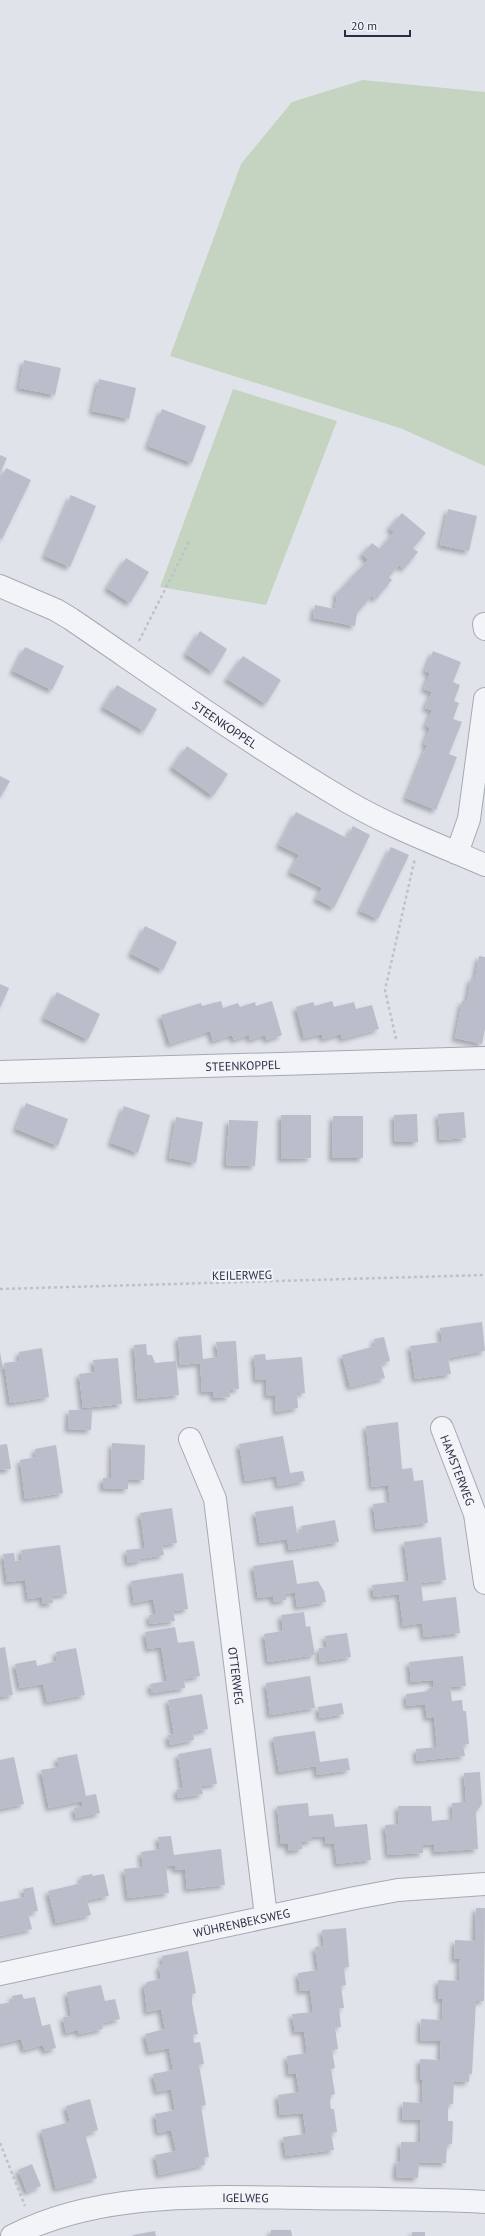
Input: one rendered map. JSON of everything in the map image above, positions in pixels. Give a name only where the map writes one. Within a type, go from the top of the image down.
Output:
[{"type":"street","name":"STEENKOPPEL","points":[[0,586],[56,610],[250,740],[349,802],[420,837],[485,865]]},
{"type":"street","points":[[456,852],[469,819],[485,699]]},
{"type":"street","name":"STEENKOPPEL","points":[[0,1072],[485,1058]]},
{"type":"street","name":"HAMSTERWEG","points":[[442,1428],[475,1514],[485,1583]]},
{"type":"street","name":"OTTERWEG","points":[[190,1439],[215,1499],[266,1916]]},
{"type":"street","name":"WÜHRENBEKSWEG","points":[[0,1974],[266,1916],[398,1890],[485,1884]]},
{"type":"street","name":"IGELWEG","points":[[12,2236],[33,2225],[76,2212],[141,2201],[234,2197],[485,2202]]},
{"type":"path","points":[[129,659],[190,540]]},
{"type":"path","points":[[401,1060],[385,990],[420,837]]},
{"type":"path","name":"KEILERWEG","points":[[0,1290],[485,1275]]},
{"type":"path","points":[[0,2143],[33,2225]]},
{"type":"green space","points":[[363,80],[485,92],[485,466],[400,428],[170,356],[241,164],[292,102]]},
{"type":"green space","points":[[233,389],[337,421],[266,605],[160,587]]},
{"type":"building","points":[[24,360],[61,368],[55,395],[19,388]]},
{"type":"building","points":[[99,379],[136,388],[129,419],[92,411]]},
{"type":"building","points":[[162,409],[206,426],[192,463],[148,446]]},
{"type":"building","points":[[0,455],[7,458],[0,473]]},
{"type":"building","points":[[6,468],[31,480],[2,539],[0,538],[0,481]]},
{"type":"building","points":[[71,495],[96,506],[70,567],[45,556]]},
{"type":"building","points":[[448,509],[477,516],[469,551],[440,545]]},
{"type":"building","points":[[402,513],[426,533],[413,548],[418,552],[404,569],[399,565],[389,577],[392,580],[376,599],[372,596],[357,613],[355,626],[313,618],[315,605],[335,609],[337,596],[335,595],[368,560],[362,554],[372,543],[380,549],[394,532],[389,528]]},
{"type":"building","points":[[126,558],[149,572],[130,603],[107,588]]},
{"type":"building","points":[[200,631],[227,649],[213,672],[186,654]]},
{"type":"building","points":[[25,647],[64,666],[52,690],[13,671]]},
{"type":"building","points":[[433,651],[461,662],[453,682],[460,685],[454,701],[459,703],[453,719],[462,722],[449,754],[457,757],[436,810],[406,798],[427,745],[424,744],[430,728],[426,726],[432,710],[425,708],[432,692],[424,689],[430,673],[425,671]]},
{"type":"building","points":[[243,656],[281,680],[266,704],[227,679]]},
{"type":"building","points":[[117,685],[157,709],[144,731],[103,707]]},
{"type":"building","points":[[187,746],[228,774],[213,796],[172,767]]},
{"type":"building","points":[[0,776],[10,781],[0,798]]},
{"type":"building","points":[[296,812],[347,838],[353,826],[370,835],[334,908],[316,899],[322,888],[290,872],[299,855],[279,845]]},
{"type":"building","points":[[391,847],[409,855],[378,919],[360,911]]},
{"type":"building","points":[[145,926],[177,942],[163,970],[131,954]]},
{"type":"building","points":[[479,956],[485,957],[485,1029],[482,1044],[455,1038],[462,1001],[467,1001],[471,978],[475,979]]},
{"type":"building","points":[[0,984],[9,988],[0,1008]]},
{"type":"building","points":[[57,992],[100,1014],[88,1040],[44,1018]]},
{"type":"building","points":[[221,1001],[223,1008],[238,1003],[240,1007],[255,1002],[256,1006],[272,1001],[282,1035],[267,1040],[265,1035],[250,1040],[249,1035],[234,1040],[232,1035],[213,1041],[210,1031],[170,1044],[161,1015],[201,1003],[202,1006]]},
{"type":"building","points":[[332,1001],[334,1007],[354,1002],[356,1009],[372,1005],[379,1029],[342,1039],[341,1034],[323,1039],[322,1034],[304,1038],[296,1007],[313,1002],[315,1006]]},
{"type":"building","points":[[26,1103],[68,1119],[58,1146],[16,1129]]},
{"type":"building","points":[[124,1106],[150,1115],[138,1153],[111,1143]]},
{"type":"building","points":[[464,1112],[466,1138],[440,1140],[438,1114]]},
{"type":"building","points":[[417,1114],[418,1142],[395,1142],[394,1115]]},
{"type":"building","points":[[281,1115],[311,1115],[311,1158],[281,1159]]},
{"type":"building","points":[[333,1116],[363,1116],[363,1158],[332,1158]]},
{"type":"building","points":[[176,1117],[203,1122],[196,1163],[169,1158]]},
{"type":"building","points":[[229,1120],[258,1121],[255,1166],[226,1165]]},
{"type":"building","points":[[482,1322],[485,1351],[448,1358],[451,1374],[415,1379],[410,1346],[442,1342],[440,1328]]},
{"type":"building","points":[[201,1335],[203,1359],[218,1357],[216,1342],[236,1341],[239,1389],[229,1390],[230,1397],[214,1398],[213,1391],[202,1392],[200,1363],[180,1365],[178,1337]]},
{"type":"building","points":[[384,1337],[390,1361],[381,1364],[385,1378],[350,1387],[342,1355],[375,1346],[374,1339]]},
{"type":"building","points":[[146,1344],[147,1355],[152,1355],[155,1363],[176,1361],[179,1395],[138,1399],[134,1345]]},
{"type":"building","points":[[42,1348],[49,1397],[10,1403],[4,1363],[20,1361],[19,1352]]},
{"type":"building","points":[[0,1352],[3,1368],[0,1369]]},
{"type":"building","points":[[265,1354],[266,1360],[302,1357],[305,1393],[297,1393],[298,1408],[276,1412],[275,1395],[267,1396],[266,1379],[256,1380],[254,1355]]},
{"type":"building","points":[[118,1358],[122,1404],[83,1408],[79,1374],[95,1372],[93,1360]]},
{"type":"building","points":[[69,1410],[92,1410],[91,1430],[68,1429]]},
{"type":"building","points":[[398,1422],[402,1469],[412,1468],[414,1481],[423,1480],[428,1523],[376,1529],[373,1504],[390,1502],[388,1485],[372,1487],[366,1426]]},
{"type":"building","points":[[283,1436],[290,1473],[303,1471],[305,1481],[278,1486],[276,1476],[245,1481],[239,1444]]},
{"type":"building","points":[[112,1443],[145,1445],[144,1480],[128,1479],[128,1489],[103,1488],[103,1478],[111,1478]]},
{"type":"building","points":[[7,1444],[11,1469],[0,1470],[0,1445]]},
{"type":"building","points":[[56,1445],[63,1493],[25,1499],[20,1460],[36,1457],[35,1449]]},
{"type":"building","points":[[293,1506],[297,1533],[302,1532],[301,1526],[335,1520],[339,1542],[289,1550],[287,1539],[260,1543],[255,1512]]},
{"type":"building","points":[[172,1508],[177,1543],[162,1545],[164,1555],[140,1559],[141,1561],[128,1563],[126,1550],[145,1548],[140,1513]]},
{"type":"building","points":[[441,1537],[446,1580],[421,1583],[423,1601],[456,1597],[460,1633],[424,1637],[422,1623],[403,1626],[399,1594],[374,1597],[372,1585],[409,1581],[404,1542]]},
{"type":"building","points":[[60,1545],[67,1594],[52,1596],[53,1603],[43,1604],[42,1597],[28,1599],[25,1580],[7,1582],[3,1554],[14,1553],[15,1561],[22,1560],[21,1550]]},
{"type":"building","points":[[293,1560],[297,1584],[318,1581],[324,1591],[326,1602],[297,1607],[295,1592],[286,1594],[286,1600],[274,1602],[273,1596],[258,1598],[253,1566]]},
{"type":"building","points":[[183,1573],[188,1609],[173,1611],[175,1621],[150,1624],[149,1615],[156,1614],[153,1599],[134,1603],[131,1581]]},
{"type":"building","points":[[304,1612],[306,1627],[310,1626],[315,1655],[268,1662],[264,1634],[283,1631],[281,1615]]},
{"type":"building","points":[[175,1627],[178,1643],[194,1641],[200,1676],[184,1679],[185,1688],[152,1693],[150,1684],[167,1681],[161,1647],[148,1649],[145,1632]]},
{"type":"building","points":[[347,1633],[351,1657],[320,1662],[319,1648],[327,1647],[325,1636]]},
{"type":"building","points":[[5,1647],[13,1695],[0,1697],[0,1648]]},
{"type":"building","points":[[76,1648],[85,1695],[47,1702],[43,1684],[20,1688],[15,1664],[36,1660],[37,1666],[57,1661],[56,1652]]},
{"type":"building","points":[[463,1656],[466,1686],[450,1687],[452,1701],[462,1700],[463,1711],[466,1711],[469,1744],[463,1745],[465,1756],[417,1761],[416,1749],[437,1747],[434,1717],[427,1718],[425,1704],[407,1706],[406,1694],[429,1691],[429,1688],[434,1687],[433,1680],[411,1682],[409,1662]]},
{"type":"building","points":[[310,1676],[315,1708],[270,1715],[266,1683]]},
{"type":"building","points":[[202,1694],[208,1729],[193,1732],[194,1740],[170,1745],[168,1735],[174,1734],[168,1700]]},
{"type":"building","points":[[342,1703],[344,1714],[320,1718],[318,1707]]},
{"type":"building","points":[[315,1731],[320,1762],[348,1758],[350,1770],[317,1775],[316,1766],[279,1772],[273,1737]]},
{"type":"building","points":[[211,1748],[217,1784],[201,1786],[203,1794],[178,1798],[177,1789],[183,1788],[178,1754]]},
{"type":"building","points":[[77,1754],[86,1796],[96,1794],[100,1813],[76,1818],[74,1808],[83,1806],[82,1801],[49,1808],[41,1770],[59,1767],[57,1758]]},
{"type":"building","points":[[14,1757],[24,1804],[0,1809],[0,1760]]},
{"type":"building","points":[[480,1772],[482,1804],[476,1812],[478,1849],[435,1852],[434,1844],[423,1845],[423,1853],[388,1855],[385,1825],[399,1824],[398,1806],[431,1806],[432,1821],[453,1819],[452,1803],[466,1802],[464,1773]]},
{"type":"building","points":[[308,1803],[309,1816],[333,1814],[335,1827],[367,1824],[371,1860],[337,1864],[334,1843],[326,1844],[325,1836],[311,1837],[312,1841],[302,1842],[302,1849],[289,1851],[288,1844],[281,1844],[277,1806]]},
{"type":"building","points":[[171,1836],[174,1855],[221,1849],[225,1885],[187,1889],[185,1869],[175,1870],[175,1865],[166,1866],[169,1893],[128,1898],[124,1869],[143,1867],[141,1852],[160,1849],[158,1837]]},
{"type":"building","points":[[92,1874],[93,1876],[104,1874],[109,1896],[87,1900],[91,1915],[56,1923],[48,1891],[82,1883],[81,1876]]},
{"type":"building","points":[[33,1887],[38,1911],[28,1913],[32,1929],[0,1936],[0,1902],[25,1897],[23,1889]]},
{"type":"building","points":[[476,1908],[485,1908],[484,2001],[476,2001],[472,2074],[469,2074],[469,2082],[454,2081],[453,2104],[448,2104],[448,2121],[453,2121],[452,2144],[447,2144],[446,2163],[419,2162],[418,2178],[396,2177],[397,2161],[400,2161],[401,2142],[420,2142],[421,2120],[402,2119],[403,2102],[422,2103],[423,2080],[420,2080],[420,2059],[440,2060],[441,2041],[420,2040],[421,2019],[442,2020],[443,1999],[438,1999],[438,1980],[459,1981],[460,1959],[454,1959],[455,1940],[475,1941]]},
{"type":"building","points":[[346,1928],[349,1967],[344,1968],[346,1985],[341,1986],[344,2008],[339,2008],[341,2027],[335,2027],[338,2049],[332,2050],[335,2068],[331,2069],[335,2094],[331,2095],[330,2102],[331,2109],[334,2109],[337,2132],[331,2133],[334,2150],[286,2156],[283,2137],[306,2134],[303,2113],[280,2115],[278,2095],[299,2092],[296,2073],[289,2074],[287,2056],[307,2053],[304,2031],[295,2032],[292,2014],[313,2012],[310,1990],[300,1991],[298,1973],[318,1970],[315,1947],[324,1946],[322,1930]]},
{"type":"building","points":[[188,1951],[196,1993],[192,1994],[192,2003],[198,2034],[193,2035],[194,2043],[200,2042],[204,2064],[199,2065],[206,2105],[201,2106],[209,2157],[204,2158],[205,2165],[159,2175],[155,2155],[176,2151],[171,2130],[158,2133],[155,2114],[175,2110],[171,2089],[157,2092],[153,2074],[173,2070],[169,2048],[149,2052],[145,2034],[165,2029],[161,2009],[147,2012],[144,1986],[147,1982],[161,1979],[159,1966],[163,1965],[162,1956]]},
{"type":"building","points":[[101,1985],[105,2001],[115,1999],[120,2019],[102,2023],[103,2029],[79,2034],[78,2030],[66,2033],[63,2017],[71,2016],[67,1992]]},
{"type":"building","points":[[22,1994],[24,1999],[35,1997],[42,2026],[50,2024],[56,2048],[45,2051],[43,2045],[24,2050],[21,2039],[0,2044],[0,2004],[13,2002],[12,1996]]},
{"type":"building","points":[[90,2099],[98,2130],[85,2134],[97,2178],[56,2189],[41,2130],[70,2122],[66,2106]]},
{"type":"building","points":[[32,2164],[41,2186],[27,2192],[18,2170]]},
{"type":"building","points":[[271,2230],[291,2230],[292,2236],[271,2236]]},
{"type":"building","points":[[155,2231],[156,2236],[133,2236],[133,2235]]},
{"type":"building","points":[[412,2232],[425,2232],[425,2236],[412,2236]]}]
